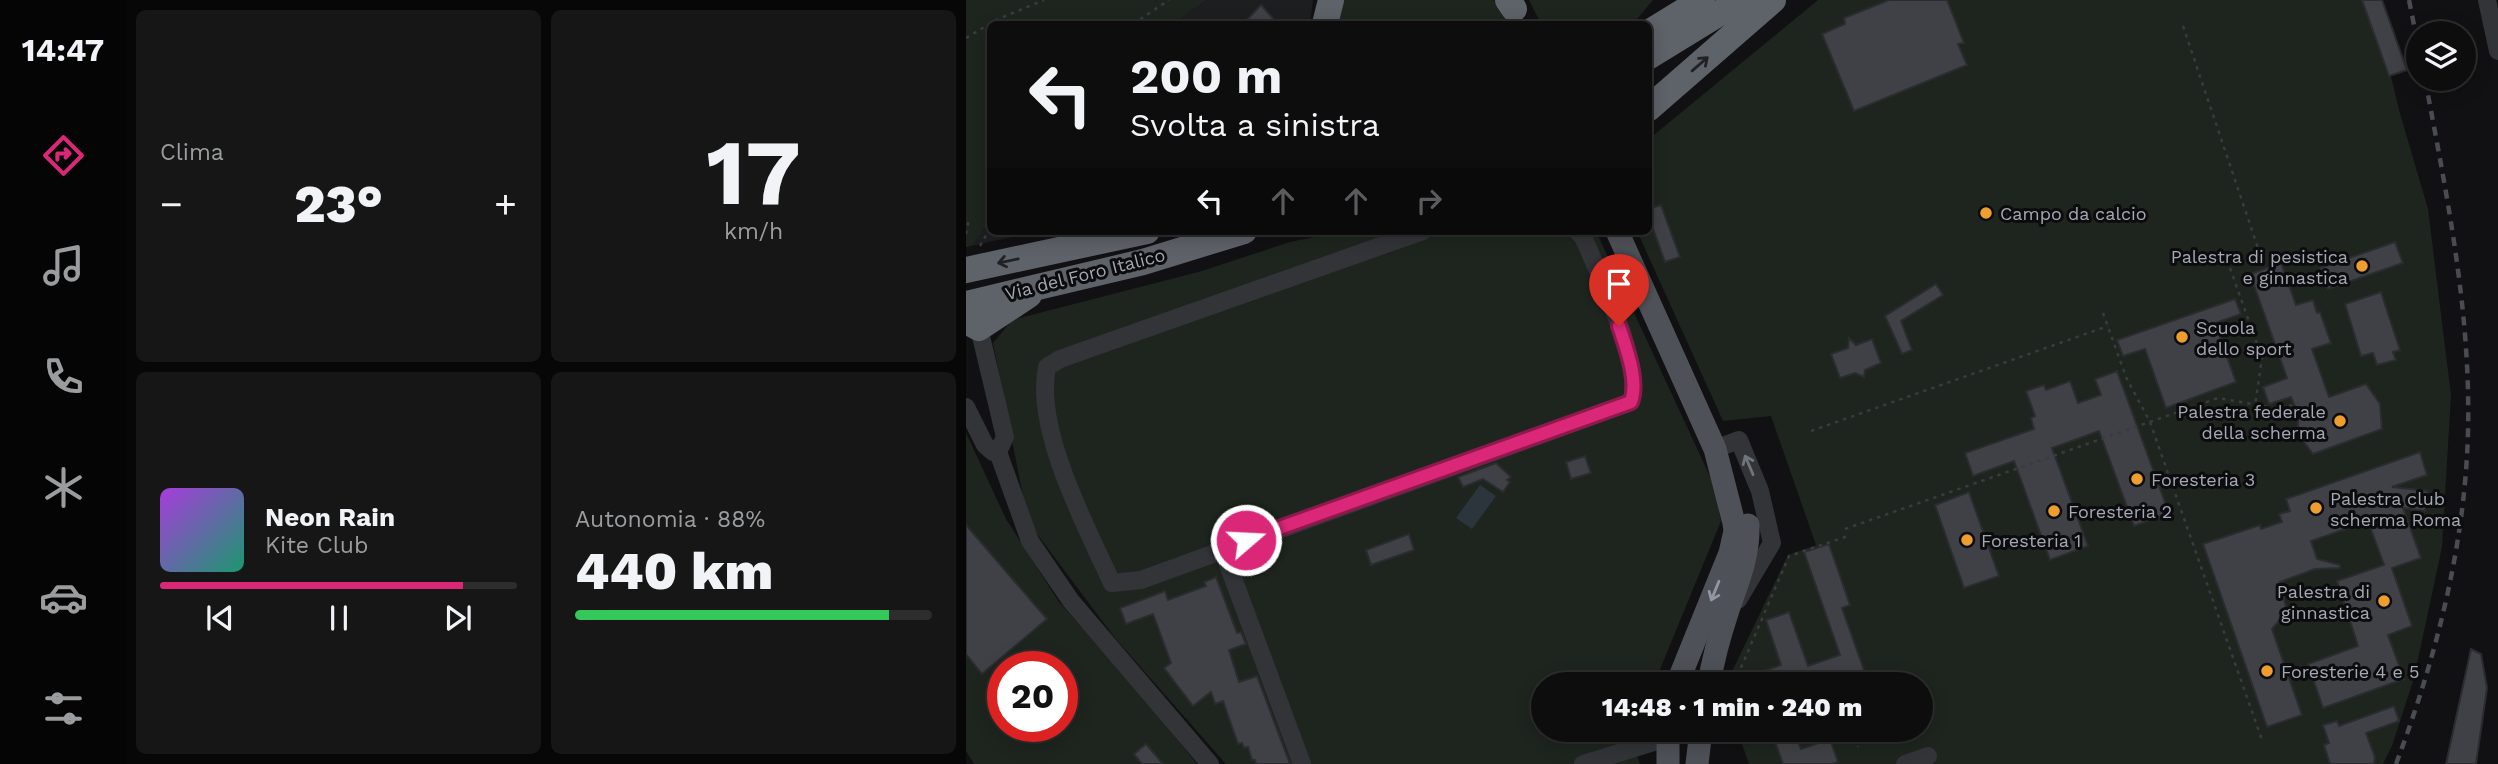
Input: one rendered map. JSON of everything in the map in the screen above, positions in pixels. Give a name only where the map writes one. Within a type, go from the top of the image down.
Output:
[{"type":"highway","points":[[1326,21],[1331,0]]},
{"type":"highway","points":[[1647,21],[1665,0]]},
{"type":"highway","points":[[1652,31],[1702,0]]},
{"type":"highway","points":[[1652,55],[1741,0]]},
{"type":"highway","points":[[1652,106],[1773,0]]},
{"type":"highway","name":"Via del Foro Italico","points":[[968,261],[1050,252],[1129,235]]},
{"type":"highway","name":"Via del Foro Italico","points":[[966,304],[1143,261],[1234,235]]},
{"type":"highway","points":[[973,325],[1049,285]]},
{"type":"main road","points":[[1619,235],[1715,449],[1749,513],[1748,547],[1712,672]]},
{"type":"main road","points":[[1682,672],[1730,552],[1735,531],[1749,513]]},
{"type":"main road","points":[[1667,742],[1668,764]]},
{"type":"main road","points":[[1697,764],[1698,742]]},
{"type":"street","points":[[2487,0],[2498,51]]},
{"type":"street","points":[[1412,235],[1059,359],[1047,367],[1044,381],[1052,438],[1070,490],[1112,583],[1141,580],[1631,402],[1634,393],[1627,353],[1611,300],[1581,235]]},
{"type":"street","points":[[1049,285],[1050,252]]},
{"type":"street","points":[[973,325],[1004,437],[999,452],[1030,541],[1071,601],[1210,764]]},
{"type":"street","points":[[966,407],[985,445],[993,452],[999,452]]},
{"type":"street","points":[[1715,449],[1739,440],[1760,491],[1749,513],[1770,533],[1772,543],[1725,621]]},
{"type":"street","points":[[1223,551],[1302,764]]},
{"type":"street","points":[[1583,764],[1645,742]]},
{"type":"street","points":[[1702,742],[1708,764]]},
{"type":"street","points":[[1905,764],[1928,756]]},
{"type":"path","points":[[994,21],[1044,0]]},
{"type":"path","points":[[1138,21],[1169,0]]},
{"type":"path","points":[[966,38],[987,25]]},
{"type":"path","points":[[2183,26],[2261,257]]},
{"type":"path","points":[[966,234],[969,218]]},
{"type":"path","points":[[968,261],[987,233]]},
{"type":"path","points":[[2230,268],[2262,358],[2255,405]]},
{"type":"path","points":[[2104,313],[2126,377],[2150,422],[2262,740]]},
{"type":"path","points":[[1811,431],[2108,326]]},
{"type":"path","points":[[1845,529],[2218,398],[2280,410],[2299,403]]},
{"type":"path","points":[[1741,672],[1789,556],[1848,536]]},
{"type":"path","points":[[1856,742],[1858,747]]},
{"type":"shaded area","points":[[966,0],[1207,0],[1177,21],[987,21],[987,225],[971,246],[966,247]]},
{"type":"shaded area","points":[[1207,0],[1313,0],[1310,21],[1177,21]]},
{"type":"shaded area","points":[[1341,0],[1494,0],[1505,21],[1336,21]]},
{"type":"shaded area","points":[[1529,0],[1653,0],[1632,21],[1540,21]]},
{"type":"shaded area","points":[[1818,0],[2373,0],[2399,110],[2428,209],[2451,395],[2442,547],[2414,678],[2392,746],[2383,764],[1749,764],[1741,742],[1933,742],[1933,672],[1732,672],[1788,555],[1816,545],[1771,416],[1723,421],[1639,235],[1652,235],[1652,137]]},
{"type":"shaded area","points":[[987,220],[987,235],[1022,235],[971,246]]},
{"type":"shaded area","points":[[1324,235],[1598,235],[1714,485],[1721,521],[1659,672],[1531,672],[1531,742],[1633,742],[1640,764],[1226,764],[1115,638],[1028,522],[993,343],[1012,320],[1202,271],[1290,242]]},
{"type":"shaded area","points":[[966,433],[1006,519],[1059,602],[1125,675],[1197,764],[974,764],[966,751]]},
{"type":"shaded area","points":[[1480,485],[1496,496],[1472,529],[1456,518]]},
{"type":"building","points":[[1889,0],[1947,0],[1964,43],[1958,44],[1967,65],[1854,111],[1822,34],[1845,24],[1844,18]]},
{"type":"building","points":[[2362,0],[2382,0],[2406,67],[2406,70],[2389,76]]},
{"type":"building","points":[[1261,5],[1275,21],[1246,21]]},
{"type":"building","points":[[1661,205],[1680,257],[1665,262],[1652,226],[1652,208]]},
{"type":"building","name":"Palestra di pesistica e ginnastica","points":[[2395,242],[2403,263],[2328,289],[2320,268]]},
{"type":"building","points":[[2281,263],[2296,305],[2313,300],[2317,313],[2320,312],[2331,343],[2312,349],[2329,397],[2366,384],[2380,404],[2382,429],[2313,454],[2298,434],[2298,414],[2291,397],[2269,404],[2263,387],[2287,378],[2250,274]]},
{"type":"building","points":[[1936,284],[1943,295],[1901,321],[1912,350],[1902,354],[1885,316]]},
{"type":"building","points":[[2381,292],[2400,350],[2393,352],[2396,360],[2377,365],[2373,353],[2361,356],[2345,304]]},
{"type":"building","points":[[2235,299],[2241,314],[2215,323],[2236,382],[2166,408],[2145,349],[2123,356],[2117,340]]},
{"type":"building","points":[[1849,338],[1856,345],[1872,339],[1881,363],[1865,370],[1864,377],[1855,373],[1840,378],[1831,354],[1848,348]]},
{"type":"building","points":[[2117,371],[2169,513],[2134,526],[2099,431],[2052,448],[2088,546],[2050,560],[2014,461],[1973,476],[1965,453],[2034,429],[2031,418],[2035,416],[2026,391],[2044,385],[2046,390],[2070,381],[2078,403],[2101,395],[2095,379]]},
{"type":"building","points":[[2420,452],[2427,475],[2392,487],[2428,491],[2425,511],[2403,508],[2421,558],[2392,568],[2412,626],[2388,635],[2404,679],[2323,708],[2308,664],[2358,646],[2337,581],[2384,565],[2368,521],[2311,541],[2317,559],[2340,565],[2340,568],[2315,569],[2280,582],[2286,607],[2284,615],[2272,629],[2302,715],[2267,727],[2203,544],[2260,525],[2261,529],[2282,522],[2279,514],[2290,511],[2286,499]]},
{"type":"building","points":[[1585,456],[1591,473],[1571,479],[1566,462]]},
{"type":"building","points":[[1496,463],[1511,477],[1507,480],[1510,482],[1503,492],[1483,479],[1463,487],[1458,477]]},
{"type":"building","name":"Foresteria 1","points":[[1969,492],[1999,576],[1964,588],[1935,505]]},
{"type":"building","points":[[966,525],[1047,619],[1009,651],[987,651],[987,670],[982,674],[966,654]]},
{"type":"building","points":[[1409,534],[1414,550],[1371,565],[1366,550]]},
{"type":"building","points":[[1829,544],[1850,605],[1842,608],[1865,672],[1761,672],[1781,665],[1766,620],[1789,612],[1808,666],[1840,655],[1804,552]]},
{"type":"building","points":[[1216,577],[1237,633],[1241,632],[1246,644],[1229,650],[1239,682],[1257,676],[1290,764],[1256,764],[1248,747],[1244,748],[1242,743],[1238,744],[1223,701],[1215,704],[1211,692],[1193,706],[1164,668],[1171,663],[1153,614],[1126,624],[1120,608],[1165,591],[1168,600],[1206,586],[1204,582]]},
{"type":"building","points":[[2471,649],[2481,654],[2487,688],[2476,764],[2446,764]]},
{"type":"building","points":[[2394,706],[2399,721],[2366,733],[2375,757],[2374,764],[2330,764],[2324,745],[2329,743],[2323,725],[2337,721],[2339,726]]},
{"type":"building","points":[[1775,742],[1798,742],[1801,749],[1821,742],[1831,742],[1838,762],[1832,764],[1783,764]]},
{"type":"building","points":[[1146,744],[1163,764],[1142,764],[1134,754]]},
{"type":"railway","points":[[2409,0],[2413,21]]},
{"type":"railway","points":[[2396,764],[2424,683],[2446,601],[2461,517],[2468,432],[2462,299],[2427,91]]},
{"type":"place","name":"Campo da calcio","points":[[1986,213]]},
{"type":"place","name":"Palestra di pesistica e ginnastica","points":[[2362,266]]},
{"type":"place","name":"Scuola dello sport","points":[[2182,337]]},
{"type":"place","name":"Palestra federale della scherma","points":[[2340,421]]},
{"type":"place","name":"Foresteria 3","points":[[2137,479]]},
{"type":"place","name":"Palestra club scherma Roma","points":[[2316,508]]},
{"type":"place","name":"Foresteria 2","points":[[2054,511]]},
{"type":"place","name":"Foresteria 1","points":[[1967,540]]},
{"type":"place","name":"Palestra di ginnastica","points":[[2384,601]]},
{"type":"place","name":"Foresterie 4 e 5","points":[[2267,671]]},
{"type":"route","points":[[1246,540],[1631,402],[1634,393],[1619,326]]}]
